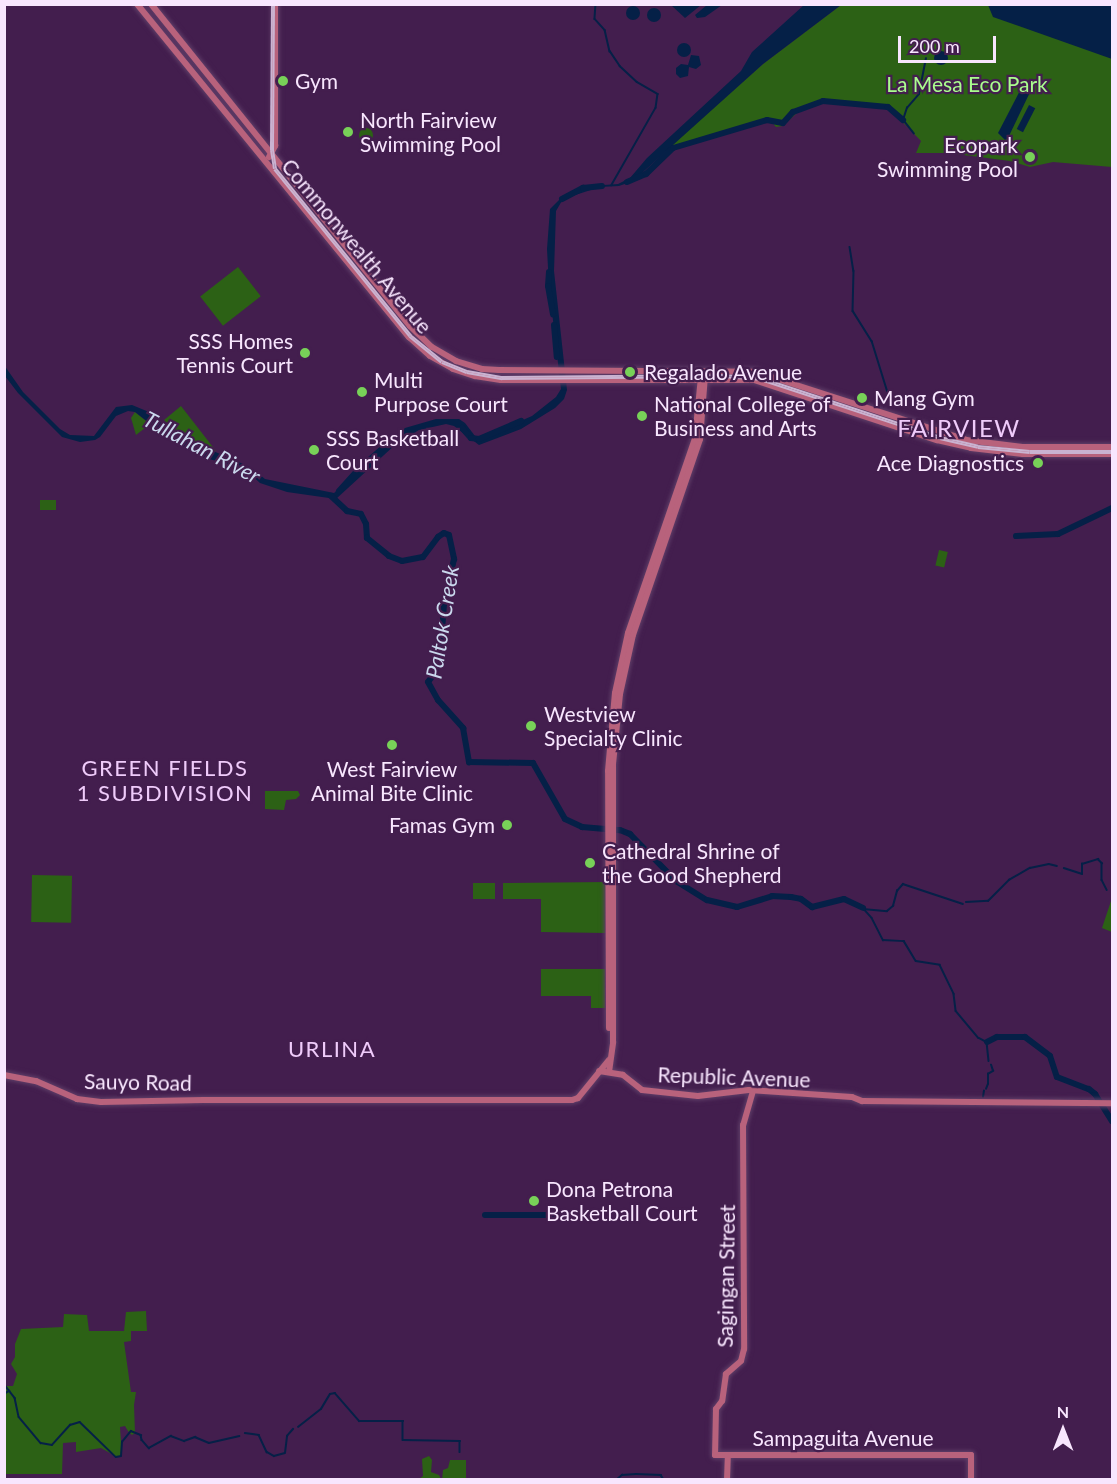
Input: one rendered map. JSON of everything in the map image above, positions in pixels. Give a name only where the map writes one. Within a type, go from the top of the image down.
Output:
[{"type":"main road","name":"Commonwealth Avenue","points":[[137,4],[400,328],[430,357],[453,369],[483,378],[553,380],[703,379],[755,376],[926,436],[971,448],[1023,454],[1113,454]]},
{"type":"main road","name":"Commonwealth Avenue","points":[[151,4],[410,326],[432,347],[456,361],[482,369],[703,372],[755,376],[933,431],[973,441],[1023,447],[1113,447]]},
{"type":"main road","points":[[274,4],[273,143],[276,161]]},
{"type":"main road","points":[[262,142],[273,143]]},
{"type":"main road","points":[[264,161],[273,143]]},
{"type":"main road","points":[[259,155],[269,151]]},
{"type":"main road","points":[[609,1072],[610,1050],[613,1042],[610,829],[615,734],[624,670],[633,635],[695,459],[704,418],[703,372]]},
{"type":"main road","points":[[599,1071],[609,1060]]},
{"type":"main road","name":"Republic Avenue","points":[[599,1071],[623,1075],[635,1087],[645,1091],[705,1096],[753,1091],[854,1097],[862,1101],[1113,1102]]},
{"type":"main road","name":"Sauyo Road","points":[[4,1075],[36,1082],[74,1098],[94,1102],[572,1100],[578,1098],[599,1071]]},
{"type":"main road","name":"Sagingan Street","points":[[715,1455],[716,1409],[722,1401],[726,1374],[741,1361],[744,1349],[743,1125],[753,1091]]},
{"type":"main road","name":"Sampaguita Avenue","points":[[715,1455],[971,1455],[971,1479]]},
{"type":"main road","points":[[726,1479],[728,1455]]},
{"type":"green space","name":"La Mesa Eco Park","points":[[841,5],[1112,5],[1112,167],[1053,162],[1030,167],[1010,161],[948,153],[916,153],[921,141],[888,107],[823,101],[798,112],[783,126],[776,127],[771,121],[679,148],[671,146],[763,64]]},
{"type":"green space","points":[[366,128],[371,130],[373,135],[371,140],[366,142],[361,140],[359,135],[361,130]]},
{"type":"green space","points":[[238,267],[261,296],[223,326],[200,297]]},
{"type":"green space","points":[[181,406],[216,451],[179,435],[164,420]]},
{"type":"green space","points":[[135,412],[150,424],[136,435],[131,418]]},
{"type":"green space","points":[[40,500],[56,500],[56,510],[40,510]]},
{"type":"green space","points":[[939,550],[948,552],[944,568],[935,566]]},
{"type":"green space","points":[[265,791],[298,791],[300,795],[296,799],[286,800],[284,810],[265,809]]},
{"type":"green space","points":[[32,875],[72,876],[71,923],[31,922]]},
{"type":"green space","points":[[606,882],[605,933],[541,932],[541,899],[503,899],[503,883]]},
{"type":"green space","points":[[473,883],[495,883],[495,899],[473,899]]},
{"type":"green space","points":[[1112,898],[1112,932],[1102,928]]},
{"type":"green space","points":[[541,969],[605,969],[605,1008],[591,1008],[591,996],[541,996]]},
{"type":"green space","points":[[146,1311],[147,1331],[131,1331],[131,1341],[124,1342],[131,1392],[136,1392],[135,1433],[132,1435],[125,1426],[120,1427],[122,1456],[117,1457],[101,1448],[76,1452],[76,1442],[63,1443],[62,1474],[5,1474],[5,1386],[13,1386],[17,1374],[11,1364],[15,1357],[15,1344],[21,1329],[63,1327],[64,1314],[87,1315],[89,1331],[124,1331],[126,1312]]},
{"type":"green space","points":[[429,1456],[432,1460],[431,1472],[439,1475],[441,1479],[419,1479],[423,1476],[422,1459]]},
{"type":"green space","points":[[450,1460],[466,1460],[466,1479],[442,1480],[443,1470],[448,1468]]},
{"type":"water","points":[[671,5],[701,5],[685,18]]},
{"type":"water","points":[[707,5],[722,5],[705,17],[697,18],[695,15]]},
{"type":"water","points":[[804,5],[841,5],[763,64],[633,181],[619,186],[600,187],[563,199],[556,211],[554,271],[567,390],[564,399],[555,408],[521,429],[479,445],[454,426],[446,424],[419,430],[396,444],[336,499],[287,492],[260,483],[248,472],[236,466],[201,457],[168,438],[135,412],[128,411],[116,416],[95,440],[80,442],[62,437],[18,393],[5,376],[4,365],[23,392],[60,429],[70,435],[94,436],[116,407],[132,405],[149,412],[174,434],[250,467],[265,479],[334,493],[405,428],[436,419],[459,419],[475,436],[482,438],[532,416],[556,397],[561,389],[549,286],[547,249],[550,209],[562,197],[604,185],[618,184],[630,178],[647,158],[741,71],[752,52]]},
{"type":"water","points":[[988,5],[1112,5],[1112,59],[993,17]]},
{"type":"water","points":[[633,6],[638,8],[640,13],[638,18],[633,20],[628,18],[626,13],[628,8]]},
{"type":"water","points":[[654,8],[659,10],[661,15],[659,20],[654,22],[649,20],[647,15],[649,10]]},
{"type":"water","points":[[684,43],[689,45],[691,50],[689,55],[684,57],[679,55],[677,50],[679,45]]},
{"type":"water","points":[[938,51],[944,51],[948,58],[944,65],[938,65],[934,61],[934,55]]},
{"type":"water","points":[[691,55],[699,56],[701,65],[696,69],[689,67],[688,76],[680,78],[676,74],[676,68],[681,64],[688,65]]},
{"type":"water","points":[[1025,81],[1033,86],[1005,140],[998,133]]},
{"type":"water","points":[[1029,105],[1035,108],[1023,132],[1017,129]]},
{"type":"water","name":"Ecopark Swimming Pool","points":[[1030,149],[1035,151],[1037,156],[1035,161],[1030,163],[1025,161],[1023,156],[1025,151]]},
{"type":"waterway","points":[[596,4],[595,19],[605,30],[610,51],[620,66],[637,82],[658,94],[656,108],[612,185]]},
{"type":"waterway","points":[[914,134],[903,120],[907,108],[919,94],[926,59]]},
{"type":"waterway","points":[[627,182],[646,174],[673,148],[767,120],[783,123],[793,112],[823,101],[888,107],[903,120]]},
{"type":"waterway","name":"Tullahan River","points":[[562,199],[583,188],[602,186]]},
{"type":"waterway","points":[[850,247],[854,271],[853,311],[872,341],[889,396]]},
{"type":"waterway","name":"Tullahan River","points":[[549,272],[548,286],[553,315]]},
{"type":"waterway","name":"Tullahan River","points":[[554,325],[557,357]]},
{"type":"waterway","name":"Tullahan River","points":[[462,428],[471,438],[479,439],[521,421]]},
{"type":"waterway","name":"Tullahan River","points":[[339,491],[360,468],[390,442]]},
{"type":"waterway","name":"Paltok Creek","points":[[331,496],[347,511],[361,514],[366,524],[367,538],[389,556],[402,561],[423,557],[438,537],[444,533],[449,535],[454,559],[444,604],[441,644],[435,673],[428,682],[438,700],[463,728],[469,762],[533,763],[565,819],[582,827],[620,830],[630,834],[676,881],[707,900],[737,907],[772,896],[791,897],[801,899],[812,907],[844,899],[863,908]]},
{"type":"waterway","points":[[1016,536],[1058,534],[1112,508]]},
{"type":"waterway","points":[[1064,868],[1082,874],[1082,864],[1098,859],[1102,863],[1102,880],[1107,890]]},
{"type":"waterway","points":[[966,902],[988,901],[1009,880],[1030,868],[1049,864],[1057,866]]},
{"type":"waterway","points":[[863,909],[887,911],[893,906],[897,891],[903,884],[963,904]]},
{"type":"waterway","points":[[863,908],[872,918],[883,940],[904,941],[916,961],[940,965],[954,994],[956,1011],[979,1038],[987,1042],[989,1061]]},
{"type":"waterway","points":[[987,1042],[997,1037],[1025,1037],[1050,1056],[1057,1077],[1089,1089],[1095,1094],[1112,1121]]},
{"type":"waterway","points":[[986,1089],[988,1074],[993,1071],[991,1065]]},
{"type":"waterway","points":[[983,1097],[984,1091]]},
{"type":"waterway","points":[[485,1215],[577,1215]]},
{"type":"waterway","points":[[4,1384],[15,1398],[19,1417],[41,1443],[52,1445],[70,1425],[80,1422],[116,1457],[121,1456],[122,1442],[131,1431],[141,1435],[149,1448],[171,1436],[184,1441],[195,1437],[209,1443],[239,1436]]},
{"type":"waterway","points":[[4,1394],[9,1391]]},
{"type":"waterway","points":[[298,1427],[321,1409],[330,1394],[335,1393],[359,1421],[403,1421],[403,1440],[460,1441],[460,1452]]},
{"type":"waterway","points":[[245,1433],[259,1435],[267,1452],[274,1456],[285,1453],[287,1436],[293,1429]]},
{"type":"waterway","points":[[616,1480],[622,1475],[636,1474],[661,1475],[664,1480]]},
{"type":"railway","points":[[273,4],[272,150],[275,169],[410,336],[442,362],[467,372],[502,378],[722,376],[761,379],[940,438],[978,447],[1030,452],[1112,452]]},
{"type":"place","name":"Gym","points":[[283,81]]},
{"type":"place","name":"North Fairview Swimming Pool","points":[[348,132]]},
{"type":"place","name":"Ecopark Swimming Pool","points":[[1030,157]]},
{"type":"place","name":"SSS Homes Tennis Court","points":[[305,353]]},
{"type":"place","name":"Regalado Avenue","points":[[630,372]]},
{"type":"place","name":"Multi Purpose Court","points":[[362,392]]},
{"type":"place","name":"Mang Gym","points":[[862,398]]},
{"type":"place","name":"National College of Business and Arts","points":[[642,416]]},
{"type":"place","name":"SSS Basketball Court","points":[[314,450]]},
{"type":"place","name":"Ace Diagnostics","points":[[1038,463]]},
{"type":"place","name":"Westview Specialty Clinic","points":[[531,726]]},
{"type":"place","name":"West Fairview Animal Bite Clinic","points":[[392,745]]},
{"type":"place","name":"Famas Gym","points":[[507,825]]},
{"type":"place","name":"Cathedral Shrine of the Good Shepherd","points":[[590,863]]},
{"type":"place","name":"Dona Petrona Basketball Court","points":[[534,1201]]},
{"type":"district","name":"FAIRVIEW","points":[[959,428]]},
{"type":"district","name":"GREEN FIELDS 1 SUBDIVISION","points":[[165,780]]},
{"type":"district","name":"URLINA","points":[[332,1049]]}]
